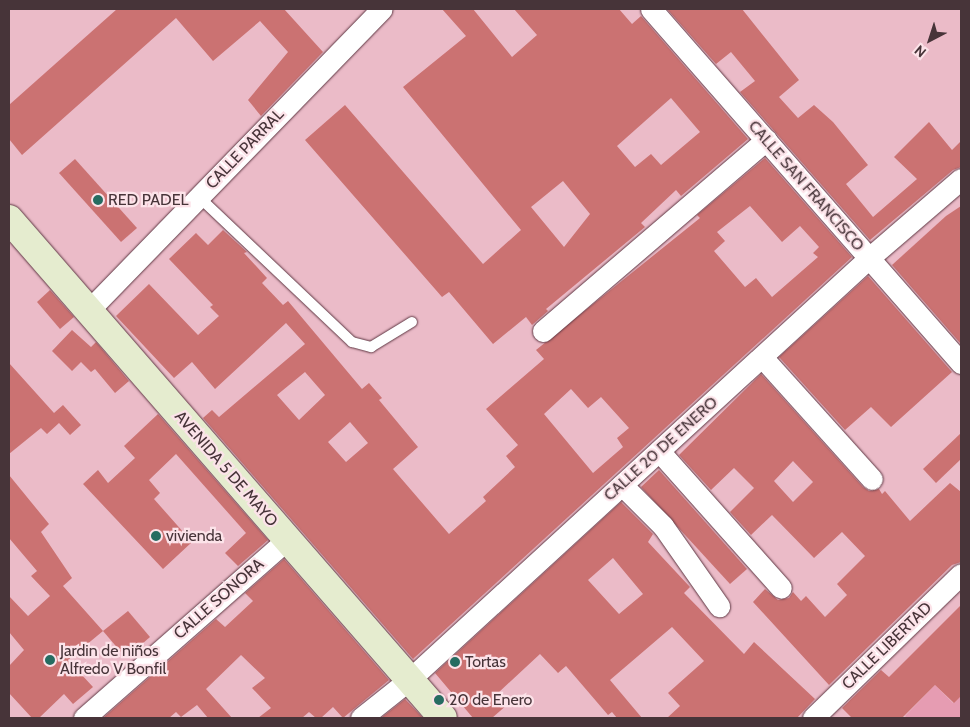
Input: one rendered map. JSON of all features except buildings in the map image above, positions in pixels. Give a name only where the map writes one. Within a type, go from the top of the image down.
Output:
[{"type":"main road","name":"AVENIDA 5 DE MAYO","points":[[9,219],[443,718]]},
{"type":"street","name":"CALLE PARRAL","points":[[88,311],[382,9]]},
{"type":"street","name":"CALLE SAN FRANCISCO","points":[[651,9],[961,363]]},
{"type":"street","points":[[543,331],[766,140]]},
{"type":"street","name":"CALLE 20 DE ENERO","points":[[361,718],[410,679],[869,258],[961,179]]},
{"type":"street","points":[[762,357],[872,479]]},
{"type":"street","points":[[659,451],[781,588]]},
{"type":"street","points":[[622,485],[663,526],[719,606]]},
{"type":"street","name":"CALLE SONORA","points":[[84,718],[288,539]]},
{"type":"street","name":"CALLE LIBERTAD","points":[[819,716],[961,574]]},
{"type":"lane","points":[[199,197],[352,342],[371,347],[412,322]]},
{"type":"shaded area","points":[[935,685],[953,703],[961,696],[961,718],[907,718],[905,716]]},
{"type":"place","name":"RED PADEL","points":[[98,200]]},
{"type":"place","name":"vivienda","points":[[156,536]]},
{"type":"place","name":"Jardin de niños Alfredo V Bonfil","points":[[50,660]]},
{"type":"place","name":"Tortas","points":[[455,662]]},
{"type":"place","name":"20 de Enero","points":[[439,700]]}]
